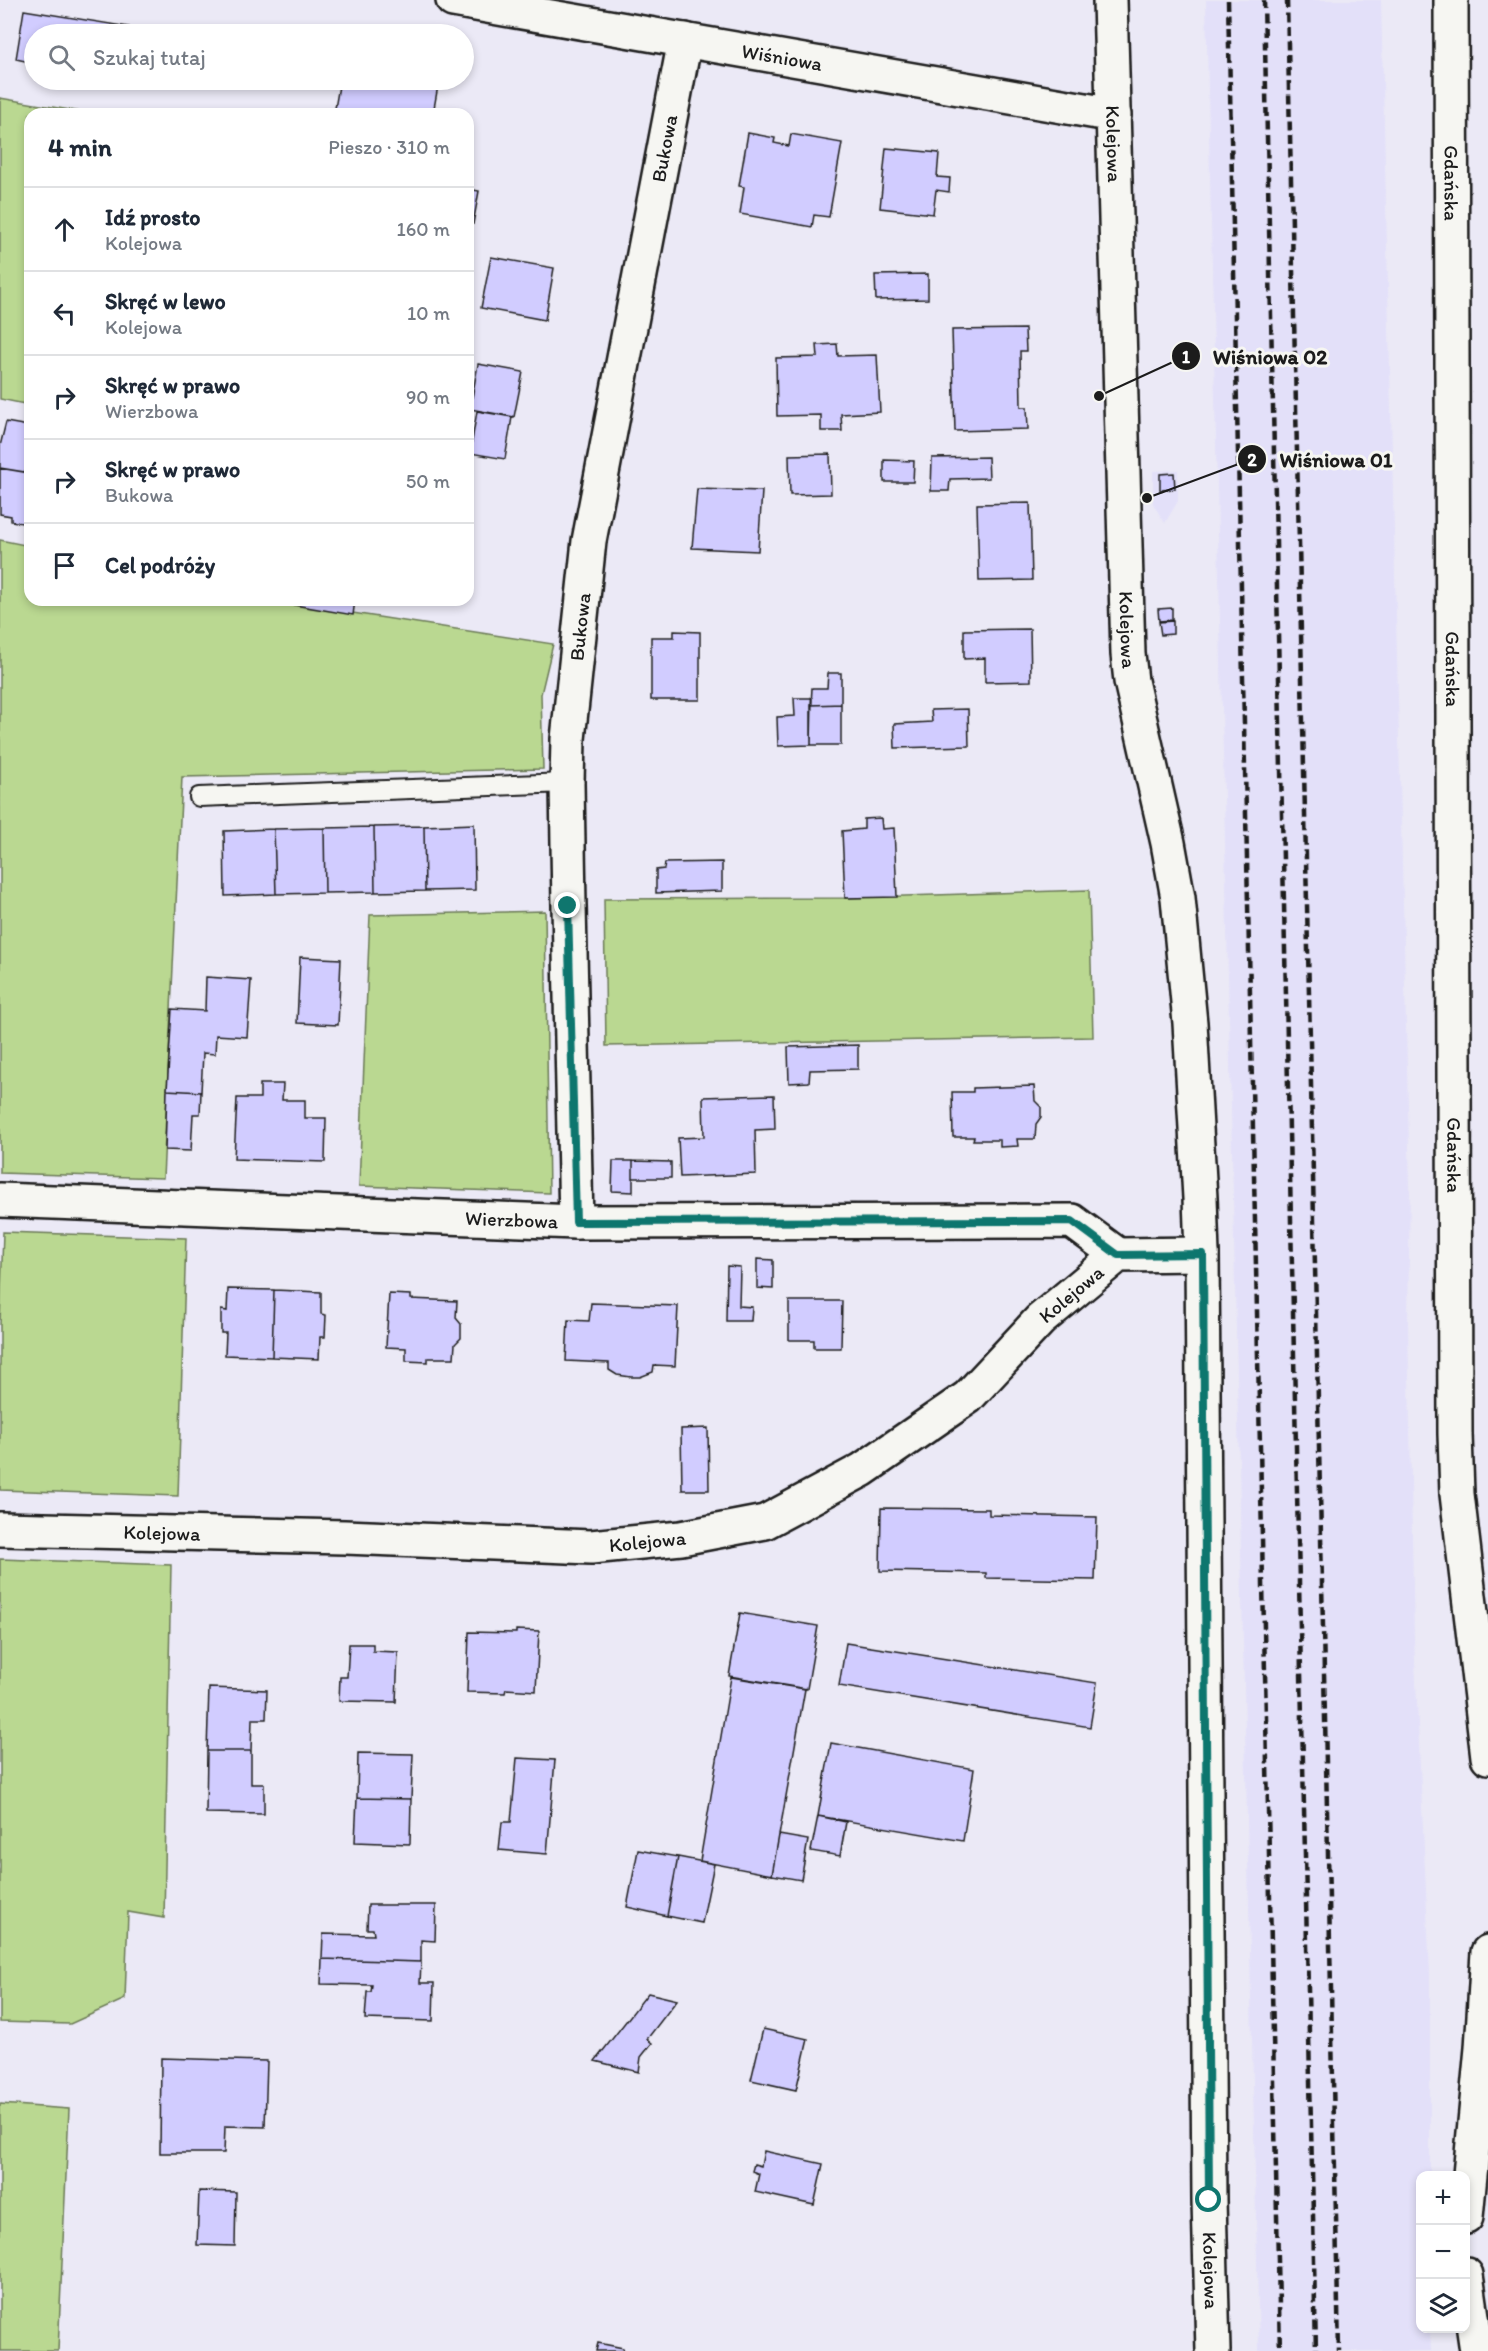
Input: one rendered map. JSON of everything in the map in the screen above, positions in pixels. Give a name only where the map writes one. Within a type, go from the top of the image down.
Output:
[{"type":"street","name":"Wiśniowa","points":[[453,0],[1114,115]]},
{"type":"street","name":"Kolejowa","points":[[1110,0],[1128,654],[1131,681],[1168,843],[1178,898],[1190,1023],[1203,1254],[1209,2200],[1213,2351]]},
{"type":"street","name":"Gdańska","points":[[1451,0],[1454,409],[1453,1338],[1457,1494],[1488,1757]]},
{"type":"street","name":"Bukowa","points":[[576,1222],[568,739],[589,542],[685,40]]},
{"type":"street","name":"Wierzbowa","points":[[0,1200],[576,1222],[1072,1221],[1118,1255]]},
{"type":"street","name":"Kolejowa","points":[[0,1528],[345,1537],[591,1547],[681,1538],[765,1522],[862,1470],[968,1397],[1041,1320],[1118,1255],[1203,1254]]},
{"type":"street","points":[[1470,2175],[1488,1952]]},
{"type":"street","points":[[1467,2279],[1477,2351]]},
{"type":"lane","points":[[199,796],[567,783]]},
{"type":"shaded area","points":[[1206,0],[1381,0],[1410,1189],[1408,1323],[1414,1640],[1430,1974],[1430,2171],[1416,2171],[1416,2333],[1430,2333],[1431,2351],[1259,2351]]},
{"type":"shaded area","points":[[1178,470],[1178,501],[1165,523],[1153,504],[1153,471]]},
{"type":"green space","points":[[0,98],[58,108],[24,108],[24,404],[0,399]]},
{"type":"green space","points":[[0,540],[24,545],[24,606],[308,606],[553,644],[541,694],[543,769],[182,777],[163,1178],[0,1173]]},
{"type":"green space","points":[[1089,890],[1093,1037],[606,1046],[604,899],[845,898]]},
{"type":"green space","points":[[545,911],[549,1193],[359,1186],[370,915]]},
{"type":"green space","points":[[3,1232],[186,1238],[178,1496],[0,1490],[0,1324]]},
{"type":"green space","points":[[0,1559],[171,1565],[164,1918],[128,1912],[125,1999],[70,2024],[0,2022]]},
{"type":"green space","points":[[0,2104],[69,2109],[58,2351],[0,2351]]},
{"type":"building","points":[[24,10],[110,24],[24,24],[24,61],[16,59]]},
{"type":"building","points":[[338,90],[437,90],[434,108],[335,108]]},
{"type":"building","points":[[748,133],[775,138],[774,143],[789,146],[791,134],[842,143],[829,217],[814,215],[812,227],[740,214],[744,187],[739,186]]},
{"type":"building","points":[[886,148],[939,153],[937,177],[950,178],[949,192],[936,190],[933,214],[880,208]]},
{"type":"building","points":[[474,190],[479,191],[474,218]]},
{"type":"building","points":[[491,257],[554,268],[545,320],[481,308]]},
{"type":"building","points":[[928,274],[928,299],[876,300],[875,275]]},
{"type":"building","points":[[1025,329],[1026,351],[1020,351],[1021,407],[1027,407],[1028,429],[955,431],[952,330]]},
{"type":"building","points":[[837,344],[838,356],[877,355],[880,412],[841,414],[842,431],[821,431],[821,415],[777,416],[776,358],[818,357],[817,345]]},
{"type":"building","points":[[478,364],[523,372],[514,417],[474,410],[474,386]]},
{"type":"building","points":[[477,411],[512,417],[505,459],[474,454]]},
{"type":"building","points":[[6,422],[24,425],[24,472],[0,468],[0,446]]},
{"type":"building","points":[[830,454],[831,494],[790,495],[789,455]]},
{"type":"building","points":[[988,457],[989,478],[950,479],[949,491],[931,491],[932,458]]},
{"type":"building","points":[[884,460],[914,461],[913,482],[884,482]]},
{"type":"building","points":[[0,468],[24,472],[24,523],[11,521],[11,516],[0,514]]},
{"type":"building","points":[[1174,473],[1175,489],[1160,490],[1160,474]]},
{"type":"building","points":[[697,489],[762,491],[758,551],[692,548]]},
{"type":"building","points":[[1030,503],[1032,580],[979,581],[977,504]]},
{"type":"building","points":[[300,606],[354,606],[353,615]]},
{"type":"building","points":[[1172,608],[1172,620],[1159,621],[1158,609]]},
{"type":"building","points":[[1173,621],[1173,634],[1161,635],[1159,622]]},
{"type":"building","points":[[1030,629],[1031,681],[985,682],[985,658],[964,659],[964,630]]},
{"type":"building","points":[[674,631],[700,632],[700,700],[651,700],[651,637],[674,637]]},
{"type":"building","points":[[828,673],[841,673],[841,704],[811,705],[812,688],[827,688]]},
{"type":"building","points":[[794,698],[812,698],[811,745],[778,746],[777,717],[795,716]]},
{"type":"building","points":[[841,704],[841,745],[811,745],[811,705]]},
{"type":"building","points":[[968,709],[969,746],[895,748],[894,724],[932,722],[931,710]]},
{"type":"building","points":[[881,818],[882,829],[894,828],[897,897],[845,898],[842,831],[864,829],[864,819]]},
{"type":"building","points":[[474,824],[475,890],[425,891],[424,826]]},
{"type":"building","points":[[424,826],[425,891],[375,892],[374,827]]},
{"type":"building","points":[[374,827],[375,892],[325,893],[324,828]]},
{"type":"building","points":[[324,828],[325,893],[276,894],[274,829]]},
{"type":"building","points":[[274,829],[276,894],[225,896],[224,831]]},
{"type":"building","points":[[722,862],[722,891],[656,893],[656,870],[664,869],[665,863]]},
{"type":"building","points":[[300,957],[341,959],[338,1025],[297,1023]]},
{"type":"building","points":[[206,977],[251,980],[247,1037],[216,1035],[215,1054],[203,1053],[201,1092],[167,1090],[172,1009],[205,1011]]},
{"type":"building","points":[[858,1045],[858,1069],[810,1070],[809,1082],[789,1083],[788,1047]]},
{"type":"building","points":[[260,1084],[283,1084],[282,1100],[305,1100],[305,1118],[326,1118],[325,1162],[234,1159],[237,1098],[260,1098]]},
{"type":"building","points":[[1034,1086],[1035,1101],[1041,1107],[1041,1117],[1036,1124],[1035,1139],[1017,1139],[1018,1146],[1000,1147],[1000,1140],[953,1137],[952,1092],[973,1092],[973,1088]]},
{"type":"building","points":[[167,1090],[201,1092],[200,1114],[193,1114],[191,1151],[165,1150]]},
{"type":"building","points":[[774,1095],[775,1129],[755,1130],[756,1174],[680,1177],[678,1138],[704,1137],[703,1097]]},
{"type":"building","points":[[613,1161],[633,1161],[633,1192],[612,1191]]},
{"type":"building","points":[[633,1161],[671,1162],[671,1178],[633,1178]]},
{"type":"building","points":[[757,1259],[773,1260],[773,1289],[757,1288]]},
{"type":"building","points":[[727,1266],[740,1267],[739,1306],[752,1307],[751,1321],[726,1321]]},
{"type":"building","points":[[228,1289],[274,1290],[272,1357],[225,1355],[226,1333],[221,1333],[221,1310],[227,1311]]},
{"type":"building","points":[[274,1290],[321,1292],[321,1314],[326,1315],[325,1337],[320,1337],[319,1359],[272,1357]]},
{"type":"building","points":[[389,1294],[411,1295],[411,1299],[457,1301],[456,1318],[461,1324],[461,1338],[455,1344],[454,1358],[428,1358],[428,1362],[406,1361],[406,1348],[386,1347]]},
{"type":"building","points":[[789,1301],[842,1301],[841,1348],[814,1348],[814,1340],[789,1340]]},
{"type":"building","points":[[591,1303],[678,1306],[675,1366],[654,1365],[653,1372],[640,1377],[631,1377],[617,1375],[609,1370],[609,1363],[566,1361],[568,1320],[589,1321]]},
{"type":"building","points":[[708,1428],[709,1490],[682,1490],[681,1429]]},
{"type":"building","points":[[881,1508],[989,1509],[989,1515],[1097,1517],[1095,1580],[986,1578],[986,1573],[880,1571]]},
{"type":"building","points":[[740,1613],[818,1626],[807,1689],[729,1676]]},
{"type":"building","points":[[516,1630],[539,1631],[536,1691],[506,1689],[505,1693],[467,1692],[469,1632],[516,1633]]},
{"type":"building","points":[[846,1643],[1097,1683],[1090,1727],[839,1686]]},
{"type":"building","points":[[349,1644],[373,1644],[373,1651],[398,1652],[396,1702],[339,1701],[340,1677],[347,1677]]},
{"type":"building","points":[[731,1677],[805,1689],[772,1875],[700,1861]]},
{"type":"building","points":[[209,1688],[267,1690],[266,1719],[252,1719],[251,1751],[207,1751]]},
{"type":"building","points":[[831,1743],[974,1769],[963,1841],[818,1816]]},
{"type":"building","points":[[207,1751],[251,1751],[251,1784],[264,1784],[264,1814],[206,1813]]},
{"type":"building","points":[[358,1753],[413,1754],[411,1799],[357,1798]]},
{"type":"building","points":[[517,1758],[555,1760],[547,1854],[499,1850],[502,1822],[511,1822]]},
{"type":"building","points":[[357,1798],[411,1799],[410,1844],[355,1842]]},
{"type":"building","points":[[818,1816],[846,1822],[840,1856],[811,1851]]},
{"type":"building","points":[[779,1835],[808,1840],[801,1880],[772,1875]]},
{"type":"building","points":[[638,1850],[678,1857],[667,1916],[627,1907]]},
{"type":"building","points":[[678,1857],[714,1864],[702,1923],[667,1916]]},
{"type":"building","points":[[368,1905],[436,1905],[435,1941],[421,1940],[421,1962],[322,1959],[323,1934],[374,1935],[373,1929],[367,1929]]},
{"type":"building","points":[[322,1959],[421,1962],[420,1983],[434,1983],[433,2021],[365,2019],[367,1992],[371,1992],[372,1985],[321,1984]]},
{"type":"building","points":[[648,1993],[677,2000],[647,2039],[652,2043],[641,2057],[639,2072],[595,2061]]},
{"type":"building","points":[[763,2029],[808,2039],[796,2090],[751,2080]]},
{"type":"building","points":[[161,2058],[267,2061],[265,2127],[225,2126],[224,2153],[160,2153]]},
{"type":"building","points":[[764,2151],[823,2164],[814,2205],[755,2192],[759,2174],[752,2171],[754,2164],[761,2166]]},
{"type":"building","points":[[199,2191],[236,2192],[235,2246],[197,2245]]},
{"type":"building","points":[[598,2343],[623,2348],[624,2351],[596,2351]]},
{"type":"railway","points":[[1228,0],[1280,2351]]},
{"type":"railway","points":[[1264,0],[1316,2351]]},
{"type":"railway","points":[[1287,0],[1339,2351]]},
{"type":"place","name":"Wiśniowa 02","points":[[1099,396]]},
{"type":"place","name":"Wiśniowa 01","points":[[1147,498]]},
{"type":"route","points":[[568,906],[576,1222],[1072,1221],[1118,1255],[1203,1254],[1209,2200]]}]
